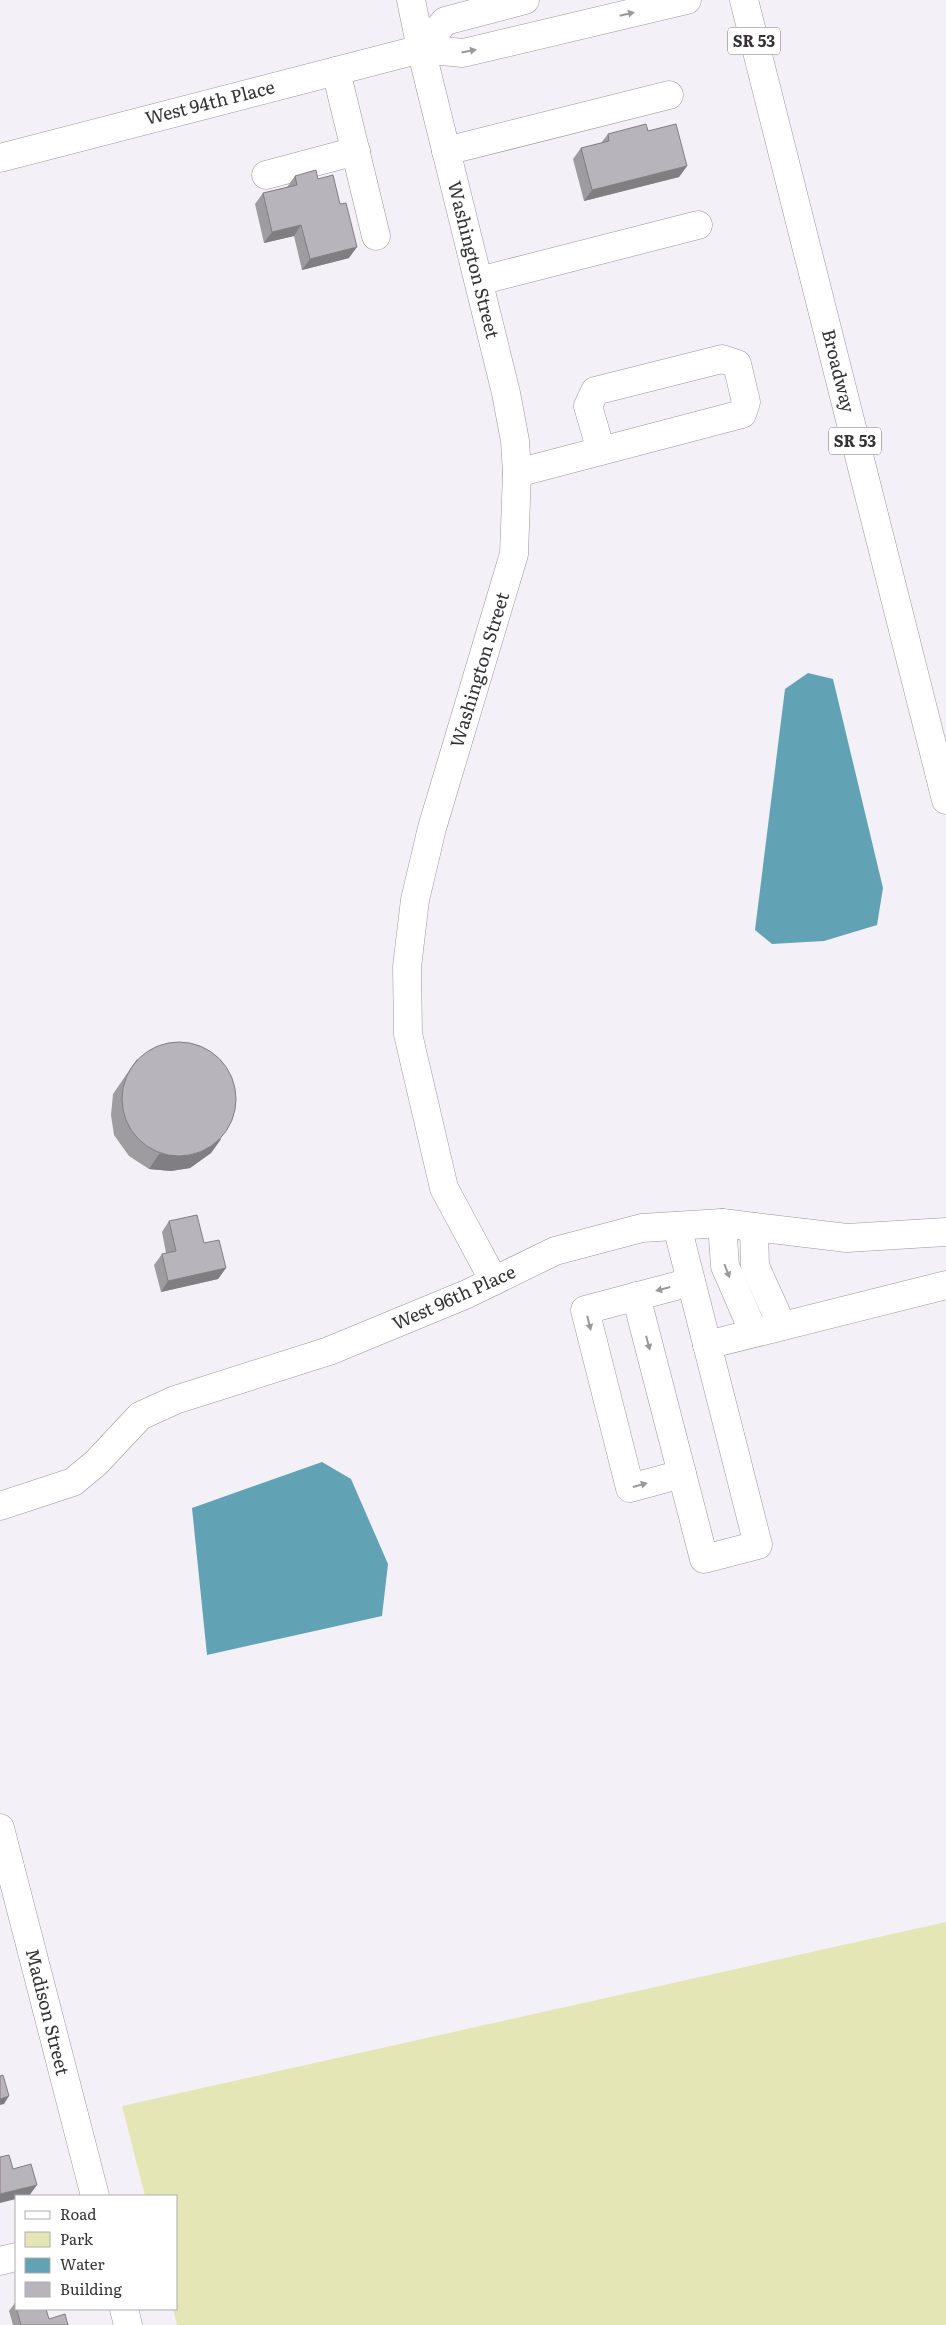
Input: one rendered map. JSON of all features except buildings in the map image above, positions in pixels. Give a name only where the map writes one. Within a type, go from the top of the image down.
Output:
[{"type":"street","name":"Washington Street","points":[[411,0],[421,49],[506,393],[517,473],[514,554],[432,828],[415,900],[407,966],[408,1034],[444,1188],[494,1281]]},
{"type":"street","points":[[421,49],[445,21],[525,0]]},
{"type":"street","name":"West 94th Place","points":[[0,158],[421,49],[463,53],[687,0]]},
{"type":"street","name":"Broadway","points":[[744,0],[946,800]]},
{"type":"street","points":[[336,71],[376,236]]},
{"type":"street","points":[[446,151],[669,95]]},
{"type":"street","points":[[266,175],[356,151]]},
{"type":"street","points":[[479,281],[698,226]]},
{"type":"street","points":[[517,473],[601,451],[742,414],[746,402],[737,364],[722,359],[595,391],[588,406],[601,451]]},
{"type":"street","points":[[722,1223],[725,1266],[754,1333]]},
{"type":"street","name":"West 96th Place","points":[[0,1506],[73,1482],[96,1463],[140,1416],[175,1400],[329,1351],[494,1281],[555,1251],[642,1228],[722,1223],[847,1238],[946,1232]]},
{"type":"street","points":[[636,1296],[704,1559],[758,1545],[677,1226]]},
{"type":"street","points":[[754,1227],[755,1266],[782,1326]]},
{"type":"street","points":[[682,1474],[630,1488],[585,1310],[691,1282]]},
{"type":"street","points":[[707,1345],[946,1285]]},
{"type":"street","name":"Madison Street","points":[[0,1828],[95,2195]]},
{"type":"street","points":[[0,2261],[15,2257]]},
{"type":"street","points":[[124,2310],[128,2325]]},
{"type":"green space","points":[[946,1922],[946,2325],[177,2325],[173,2310],[178,2310],[178,2195],[145,2195],[122,2106]]},
{"type":"water","points":[[808,673],[833,679],[883,888],[877,925],[824,941],[772,944],[755,930],[785,689]]},
{"type":"water","points":[[322,1462],[351,1479],[388,1564],[382,1616],[207,1655],[192,1508]]}]
